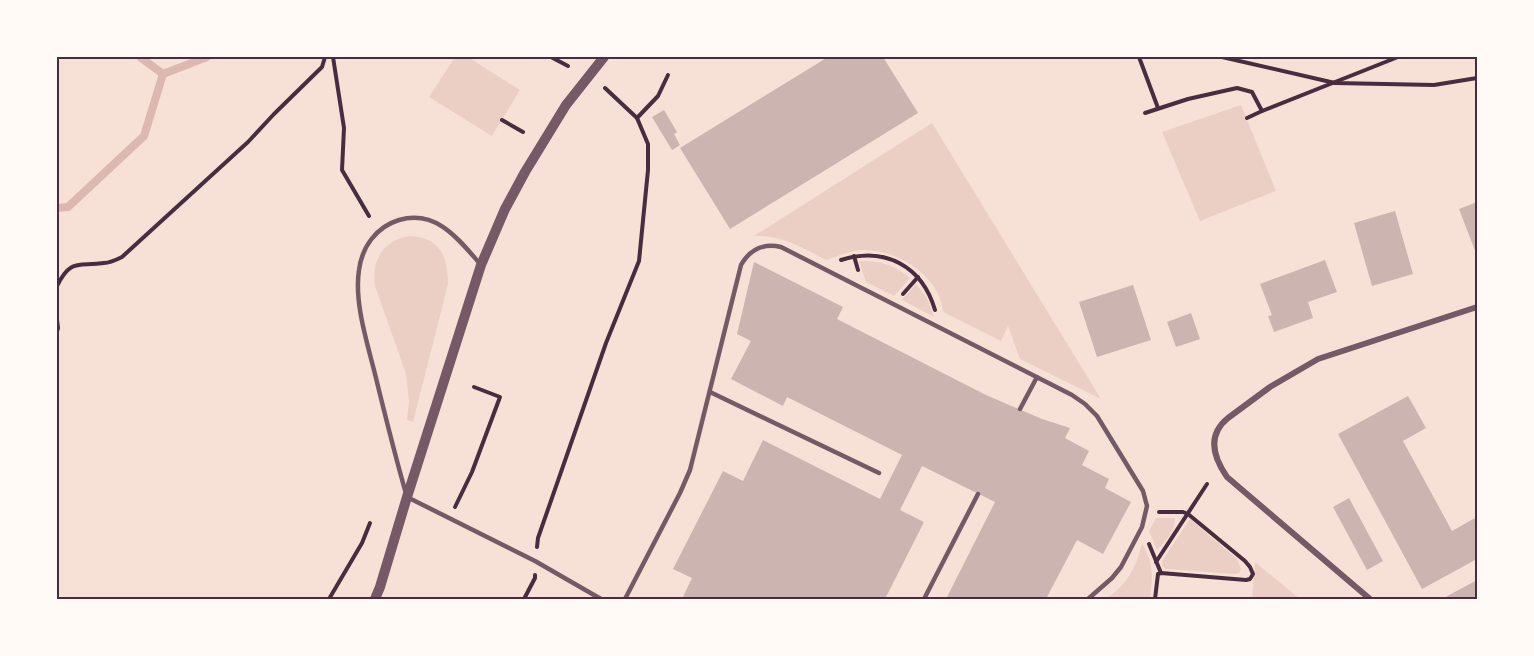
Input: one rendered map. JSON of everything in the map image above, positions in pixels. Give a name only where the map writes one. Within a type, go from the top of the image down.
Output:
[{"type":"street","points":[[375,599],[481,265],[505,209],[525,172],[566,105],[604,57]]},
{"type":"street","points":[[1370,599],[1227,477],[1220,468],[1216,456],[1214,442],[1218,430],[1228,418],[1270,387],[1318,359],[1477,307]]},
{"type":"lane","points":[[481,265],[458,238],[440,224],[420,218],[392,222],[380,229],[366,246],[359,269],[357,288],[360,309],[407,497],[535,561],[601,599]]},
{"type":"lane","points":[[625,599],[686,480],[694,457],[741,265],[751,251],[766,245],[781,247],[1072,395],[1097,416],[1143,491],[1147,506],[1142,527],[1119,570],[1088,599]]},
{"type":"lane","points":[[1020,409],[1037,377]]},
{"type":"lane","points":[[710,392],[879,473]]},
{"type":"lane","points":[[924,599],[978,494]]},
{"type":"path","points":[[57,286],[68,268],[82,263],[104,263],[122,257],[248,142],[322,67],[325,57]]},
{"type":"path","points":[[333,57],[344,128],[342,170],[369,216]]},
{"type":"path","points":[[550,57],[568,66]]},
{"type":"path","points":[[1139,57],[1158,108]]},
{"type":"path","points":[[1222,57],[1335,83],[1434,85],[1477,78]]},
{"type":"path","points":[[1247,118],[1398,57]]},
{"type":"path","points":[[637,118],[658,96],[668,75]]},
{"type":"path","points":[[524,599],[535,578],[538,538],[606,343],[639,261],[648,170],[648,144],[637,118],[605,87]]},
{"type":"path","points":[[1145,113],[1188,99],[1237,88],[1252,92],[1262,111]]},
{"type":"path","points":[[502,120],[523,132]]},
{"type":"path","points":[[824,269],[837,261],[864,255],[879,256],[905,266],[925,286],[932,299],[938,327]]},
{"type":"path","points":[[894,304],[918,277]]},
{"type":"path","points":[[57,320],[57,331]]},
{"type":"path","points":[[449,518],[472,472],[500,397],[474,387]]},
{"type":"path","points":[[1156,562],[1208,483]]},
{"type":"path","points":[[1146,512],[1188,514],[1245,561],[1250,567],[1252,577],[1246,580],[1161,573],[1157,576],[1155,599]]},
{"type":"path","points":[[329,599],[362,543],[370,523]]},
{"type":"path","points":[[1142,527],[1161,573]]},
{"type":"shaded area","points":[[455,57],[468,57],[520,90],[492,136],[429,97]]},
{"type":"shaded area","points":[[1241,105],[1276,191],[1200,221],[1162,132]]},
{"type":"shaded area","points":[[932,123],[1101,399],[1020,359],[1008,326],[1001,341],[943,312],[934,287],[925,276],[902,259],[889,254],[862,250],[826,260],[783,240],[754,236]]},
{"type":"shaded area","points":[[410,236],[429,240],[440,250],[448,274],[448,284],[413,422],[407,420],[409,401],[406,374],[375,286],[374,277],[377,260],[386,247],[401,238]]},
{"type":"shaded area","points":[[859,261],[886,264],[910,278],[894,296],[866,282]]},
{"type":"shaded area","points":[[916,284],[927,298],[934,317],[902,300]]},
{"type":"shaded area","points":[[1156,518],[1175,518],[1172,531],[1157,550],[1149,531]]},
{"type":"shaded area","points":[[1190,519],[1237,559],[1241,569],[1239,573],[1166,569],[1162,566],[1162,561]]},
{"type":"shaded area","points":[[1142,543],[1152,570],[1150,599],[1105,599],[1125,582],[1137,560]]},
{"type":"shaded area","points":[[1255,562],[1300,599],[1252,599]]},
{"type":"building","points":[[828,57],[883,57],[918,113],[730,229],[680,148]]},
{"type":"building","points":[[664,110],[677,132],[674,134],[680,145],[672,150],[652,117]]},
{"type":"building","points":[[1477,202],[1477,256],[1459,209]]},
{"type":"building","points":[[1395,211],[1413,274],[1372,286],[1354,223]]},
{"type":"building","points":[[1325,260],[1337,292],[1308,302],[1313,318],[1274,332],[1268,316],[1272,315],[1260,284]]},
{"type":"building","points":[[754,262],[843,307],[837,319],[986,395],[1042,419],[1070,428],[1065,438],[1089,451],[1082,465],[1109,479],[1105,488],[1131,502],[1103,554],[1077,540],[1046,599],[946,599],[995,502],[922,466],[900,510],[924,522],[885,599],[682,599],[692,578],[673,569],[723,471],[743,481],[763,440],[880,499],[902,455],[787,397],[783,406],[731,379],[751,341],[737,334]]},
{"type":"building","points":[[1133,285],[1151,340],[1097,357],[1079,302]]},
{"type":"building","points":[[1191,313],[1200,339],[1176,347],[1167,322]]},
{"type":"building","points":[[1408,396],[1426,428],[1403,441],[1452,531],[1475,518],[1477,521],[1477,559],[1422,589],[1338,434]]},
{"type":"building","points":[[1349,498],[1383,561],[1367,570],[1333,507]]},
{"type":"building","points":[[1477,580],[1477,599],[1442,599]]},
{"type":"waterway","points":[[140,57],[163,74]]},
{"type":"waterway","points":[[57,208],[68,207],[144,136],[163,74],[207,57]]}]
